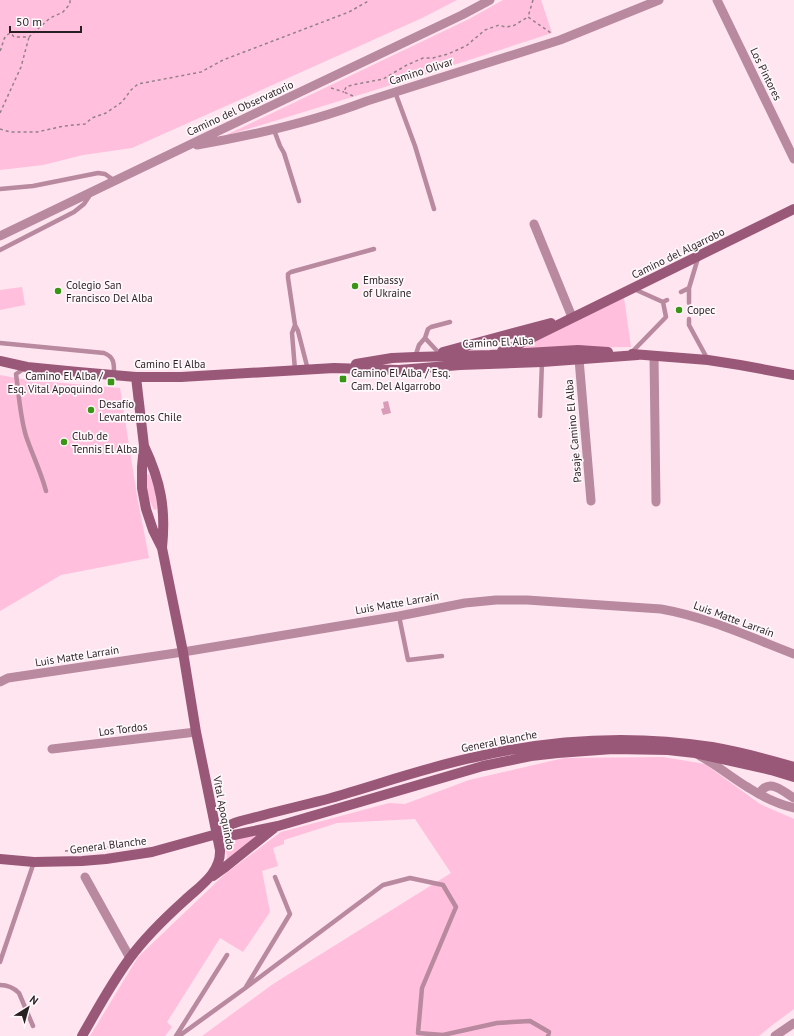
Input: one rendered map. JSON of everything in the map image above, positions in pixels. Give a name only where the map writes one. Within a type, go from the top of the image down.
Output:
[{"type":"main road","name":"Camino del Algarrobo","points":[[460,366],[511,348],[794,209]]},
{"type":"main road","name":"Camino del Algarrobo","points":[[427,357],[572,317]]},
{"type":"main road","name":"Camino El Alba","points":[[2,363],[27,367],[136,377],[181,377],[334,368],[392,358],[490,355],[578,350],[708,360],[740,364],[794,375]]},
{"type":"main road","name":"Camino El Alba","points":[[334,368],[399,370],[542,362],[634,354]]},
{"type":"main road","name":"Vital Apoquindo","points":[[82,1036],[130,958],[156,927],[209,878],[215,870],[220,857],[217,834],[196,732],[183,652],[162,548],[153,530],[146,509],[142,488],[144,446],[136,377]]},
{"type":"main road","name":"Vital Apoquindo","points":[[144,446],[153,465],[160,486],[164,506],[162,548]]},
{"type":"main road","name":"General Blanche","points":[[0,859],[34,862],[82,861],[129,856],[175,846],[217,834],[232,824],[251,818],[327,799],[452,762],[533,746],[614,740],[668,742],[734,751],[794,768]]},
{"type":"main road","name":"General Blanche","points":[[217,834],[234,835],[278,826],[459,773],[507,761],[532,756],[579,751],[613,749],[661,750],[695,753],[748,764],[794,777]]},
{"type":"main road","points":[[209,878],[278,826]]},
{"type":"street","name":"Camino del Observatorio","points":[[0,236],[462,15],[490,0]]},
{"type":"street","name":"Camino Olivar","points":[[186,147],[274,130],[338,112],[367,101],[560,40],[659,0]]},
{"type":"street","name":"Los Pintores","points":[[717,0],[794,158]]},
{"type":"street","points":[[534,224],[572,317]]},
{"type":"street","points":[[654,356],[656,502]]},
{"type":"street","name":"Pasaje Camino El Alba","points":[[579,359],[590,501]]},
{"type":"street","name":"Luis Matte Larraín","points":[[0,682],[8,678],[183,652],[399,616],[465,603],[496,600],[527,600],[644,607],[678,612],[709,621],[794,654]]},
{"type":"street","name":"Los Tordos","points":[[52,749],[196,732]]},
{"type":"street","points":[[695,753],[710,761],[748,788],[794,808]]},
{"type":"street","points":[[759,794],[762,789],[768,786],[773,786],[794,798]]},
{"type":"street","points":[[85,877],[130,958]]},
{"type":"street","points":[[775,1036],[794,1022]]},
{"type":"lane","points":[[395,92],[415,146],[434,208]]},
{"type":"lane","points":[[274,130],[284,153],[299,201]]},
{"type":"lane","points":[[0,189],[33,186],[98,173],[105,174],[115,181]]},
{"type":"lane","points":[[0,250],[74,212],[84,204],[91,192]]},
{"type":"lane","points":[[308,370],[298,331],[295,325],[288,274],[374,249]]},
{"type":"lane","points":[[689,303],[689,288],[698,256]]},
{"type":"lane","points":[[631,288],[665,301],[667,318],[634,354]]},
{"type":"lane","points":[[681,292],[689,288]]},
{"type":"lane","points":[[689,319],[689,325],[708,360]]},
{"type":"lane","points":[[415,357],[419,345],[425,338],[426,332],[431,327],[450,322]]},
{"type":"lane","points":[[684,323],[689,325]]},
{"type":"lane","points":[[295,325],[292,333],[295,371]]},
{"type":"lane","points":[[425,338],[439,353]]},
{"type":"lane","points":[[0,342],[104,353],[112,358],[114,363],[114,375]]},
{"type":"lane","points":[[540,416],[542,362]]},
{"type":"lane","points":[[27,367],[16,374],[19,406],[26,435],[40,469],[46,491]]},
{"type":"lane","points":[[399,616],[408,660],[442,656]]},
{"type":"lane","points":[[0,962],[34,862]]},
{"type":"lane","points":[[244,989],[290,914],[275,878]]},
{"type":"lane","points":[[178,1036],[244,989],[383,885],[410,878],[444,885],[456,907],[422,988],[418,1033],[443,1035],[497,1023],[530,1021],[549,1032],[548,1036]]},
{"type":"lane","points":[[178,1036],[227,955]]},
{"type":"lane","points":[[0,985],[15,988],[19,993],[33,1026]]},
{"type":"path","points":[[0,113],[21,67],[29,37],[50,18],[63,12],[70,4],[70,0]]},
{"type":"path","points":[[0,129],[10,132],[37,132],[64,126],[85,124],[92,118],[106,113],[122,102],[131,90],[138,84],[201,72],[223,60],[349,12],[370,0]]},
{"type":"path","points":[[367,101],[344,92],[346,87],[352,84],[383,79],[407,65],[423,58],[433,58],[448,54],[466,46],[485,30],[499,25],[505,27],[513,26],[528,17],[533,0]]},
{"type":"path","points":[[528,17],[560,40]]},
{"type":"path","points":[[0,51],[3,39],[6,35],[11,33],[14,37],[29,37]]},
{"type":"shaded area","points":[[0,0],[457,0],[422,18],[132,148],[83,155],[43,165],[0,170]]},
{"type":"shaded area","points":[[503,0],[541,0],[552,33],[401,82],[222,137],[469,19]]},
{"type":"shaded area","points":[[22,287],[25,305],[0,310],[0,290]]},
{"type":"shaded area","points":[[624,298],[631,347],[520,348]]},
{"type":"shaded area","name":"Club de Tennis El Alba","points":[[0,375],[28,380],[120,388],[137,496],[149,558],[61,575],[0,611]]},
{"type":"shaded area","points":[[388,401],[391,413],[383,415],[381,409],[384,408],[383,402]]},
{"type":"shaded area","points":[[149,474],[156,491],[157,509],[154,510],[146,492],[147,475]]},
{"type":"shaded area","points":[[663,757],[705,764],[760,804],[794,819],[794,1009],[759,1036],[202,1036],[273,984],[451,873],[415,819],[337,823],[284,840],[284,844],[273,848],[278,866],[262,871],[270,912],[243,952],[220,938],[167,1022],[172,1027],[165,1036],[90,1036],[138,957],[226,873],[281,832],[389,803],[405,804],[469,780],[564,758]]},
{"type":"shaded area","points":[[265,832],[226,862],[227,856],[225,846],[227,840]]},
{"type":"place","name":"Embassy of Ukraine","points":[[355,286]]},
{"type":"place","name":"Colegio San Francisco Del Alba","points":[[58,291]]},
{"type":"place","name":"Copec","points":[[679,310]]},
{"type":"place","name":"Camino El Alba / Esq. Cam. Del Algarrobo","points":[[343,379]]},
{"type":"place","name":"Camino El Alba / Esq. Vital Apoquindo","points":[[111,382]]},
{"type":"place","name":"Desafío Levantemos Chile","points":[[91,410]]},
{"type":"place","name":"Club de Tennis El Alba","points":[[64,442]]}]
